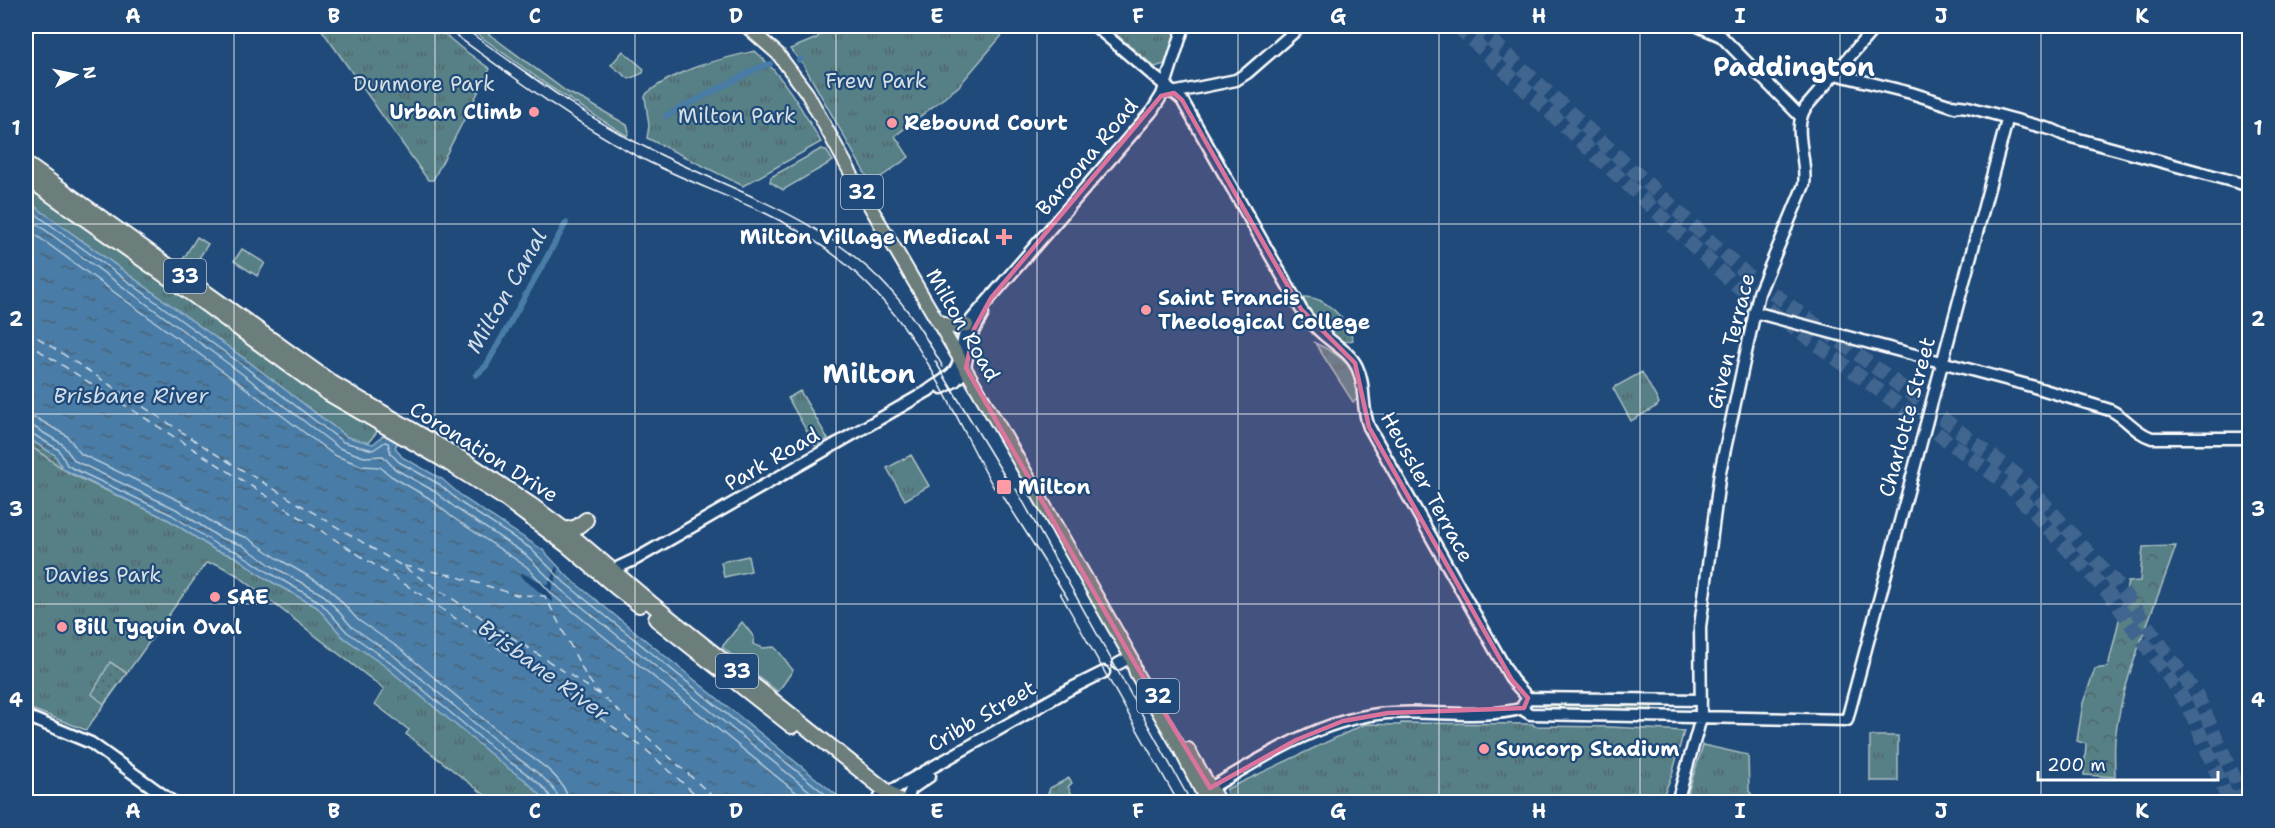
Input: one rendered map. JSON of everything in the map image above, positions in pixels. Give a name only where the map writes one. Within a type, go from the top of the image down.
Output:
[{"type":"highway","name":"Coronation Drive","points":[[26,164],[392,425]]},
{"type":"highway","name":"Coronation Drive","points":[[26,177],[317,386],[504,486],[565,530],[624,584],[885,797],[900,802]]},
{"type":"highway","name":"Coronation Drive","points":[[414,437],[442,459],[528,515],[624,584]]},
{"type":"highway","points":[[565,530],[579,526],[586,520]]},
{"type":"main road","name":"Milton Road","points":[[746,26],[778,54],[802,84],[854,179],[966,368],[1131,657],[1144,672],[1206,794],[1219,802]]},
{"type":"main road","points":[[938,321],[946,322],[956,328],[967,325]]},
{"type":"street","name":"Heussler Terrace","points":[[1095,26],[1183,101],[1301,309],[1317,329],[1346,352],[1355,363],[1361,377],[1364,410],[1369,428],[1512,680],[1530,702]]},
{"type":"street","points":[[1184,26],[1170,89],[1236,80],[1301,26]]},
{"type":"street","points":[[1698,26],[1721,36],[1800,116],[1876,26]]},
{"type":"street","points":[[1834,74],[2053,130],[2064,135],[2250,186]]},
{"type":"street","name":"Baroona Road","points":[[959,357],[967,325],[981,307],[992,298],[1170,89]]},
{"type":"street","points":[[1951,105],[1963,112],[2006,124],[2048,135],[2064,135]]},
{"type":"street","name":"Given Terrace","points":[[1677,802],[1701,718],[1700,627],[1716,495],[1760,288],[1804,185],[1805,168],[1800,116]]},
{"type":"street","name":"Charlotte Street","points":[[1701,718],[1847,720],[2006,124]]},
{"type":"street","name":"Baroona Road","points":[[966,368],[974,329],[992,298]]},
{"type":"street","points":[[1755,312],[2104,408],[2117,413],[2140,433],[2157,438],[2250,438]]},
{"type":"street","name":"Park Road","points":[[624,584],[627,572],[636,559],[928,392],[953,373],[959,357]]},
{"type":"street","name":"Park Road","points":[[928,392],[955,381],[966,368]]},
{"type":"street","points":[[1118,664],[1131,657]]},
{"type":"street","name":"Cribb Street","points":[[885,797],[1070,688],[1104,672]]},
{"type":"street","points":[[1206,794],[1306,735],[1343,721],[1388,713],[1493,713],[1530,702],[1568,697],[1701,700]]},
{"type":"street","points":[[1650,717],[1655,708],[1651,699]]},
{"type":"street","points":[[1665,718],[1661,709],[1666,699]]},
{"type":"street","points":[[1530,702],[1540,707],[1536,713],[1701,718]]},
{"type":"street","points":[[26,716],[83,738],[173,802]]},
{"type":"street","points":[[906,802],[911,789],[956,754]]},
{"type":"highlighted area","points":[[1174,93],[1182,100],[1301,309],[1355,363],[1369,427],[1512,680],[1528,698],[1524,708],[1388,713],[1343,721],[1296,740],[1210,788],[1131,657],[966,368],[974,329],[991,298],[1161,96]]},
{"type":"green space","name":"Dunmore Park","points":[[319,26],[435,26],[490,69],[433,180],[428,180]]},
{"type":"green space","points":[[466,26],[478,26],[567,92],[627,125],[629,131],[627,136],[550,87]]},
{"type":"green space","name":"Frew Park","points":[[816,26],[1010,26],[958,87],[895,136],[909,157],[871,184],[803,64],[790,49],[817,38],[823,31]]},
{"type":"green space","points":[[1106,26],[1178,26],[1165,64],[1155,67]]},
{"type":"green space","points":[[623,51],[644,69],[643,73],[629,79],[611,65]]},
{"type":"green space","name":"Milton Park","points":[[755,51],[784,83],[821,142],[743,186],[647,138],[649,126],[645,97],[647,93],[685,71]]},
{"type":"green space","points":[[821,149],[826,150],[833,161],[783,190],[770,182],[771,177]]},
{"type":"green space","points":[[26,183],[347,413],[380,428],[367,444],[347,437],[249,362],[26,200]]},
{"type":"green space","points":[[197,237],[208,244],[194,266],[183,259]]},
{"type":"green space","points":[[242,249],[265,263],[257,276],[234,261]]},
{"type":"green space","points":[[1305,297],[1321,301],[1335,311],[1346,325],[1353,340],[1341,343],[1317,326],[1303,303]]},
{"type":"green space","points":[[1315,343],[1334,353],[1347,364],[1355,379],[1358,399],[1353,402]]},
{"type":"green space","points":[[1642,372],[1659,403],[1631,421],[1613,388]]},
{"type":"green space","points":[[800,391],[828,439],[815,446],[788,398]]},
{"type":"green space","points":[[26,437],[55,455],[63,469],[26,443]]},
{"type":"green space","name":"Davies Park","points":[[26,443],[69,473],[169,520],[215,550],[236,557],[265,578],[317,607],[343,637],[385,666],[505,766],[524,779],[548,802],[494,802],[406,734],[409,730],[375,704],[384,689],[237,575],[217,564],[206,563],[86,730],[26,707]]},
{"type":"green space","points":[[911,455],[929,486],[905,500],[887,468]]},
{"type":"green space","points":[[2176,546],[2124,692],[2115,740],[2115,777],[2084,775],[2086,744],[2077,741],[2083,703],[2095,669],[2108,667],[2128,582],[2140,581],[2143,547]]},
{"type":"green space","points":[[748,556],[751,571],[724,577],[721,562]]},
{"type":"green space","points":[[742,622],[754,637],[753,644],[763,648],[774,647],[793,670],[778,692],[722,647]]},
{"type":"green space","points":[[110,662],[127,673],[104,704],[92,694]]},
{"type":"green space","points":[[1545,700],[1651,704],[1652,711],[1649,715],[1545,711]]},
{"type":"green space","name":"Suncorp Stadium","points":[[1401,723],[1533,724],[1534,726],[1684,731],[1663,802],[1230,802],[1226,797],[1227,789],[1365,724],[1400,725]]},
{"type":"green space","points":[[1870,736],[1898,736],[1898,781],[1870,781]]},
{"type":"green space","points":[[1703,745],[1748,755],[1749,791],[1755,799],[1795,802],[1685,802]]},
{"type":"green space","points":[[1069,778],[1072,783],[1068,787],[1076,802],[1052,802],[1048,794],[1050,788]]},
{"type":"water","name":"Brisbane River","points":[[26,200],[249,362],[347,437],[373,444],[385,434],[399,441],[395,447],[402,457],[442,479],[465,499],[543,550],[569,578],[845,802],[548,802],[524,779],[505,766],[385,666],[343,637],[317,607],[265,578],[236,557],[215,550],[169,520],[63,469],[55,455],[26,437]]},
{"type":"pier","points":[[556,566],[559,570],[550,593],[553,603],[520,576],[522,573],[548,585]]},
{"type":"waterway","name":"Milton Canal","points":[[666,116],[770,64]]},
{"type":"waterway","name":"Milton Canal","points":[[476,375],[486,366],[566,223]]},
{"type":"ferry route","points":[[26,330],[214,453],[402,566],[602,696],[719,802]]},
{"type":"ferry route","points":[[26,342],[420,594],[644,748],[704,802]]},
{"type":"ferry route","points":[[404,566],[451,575],[517,595],[545,596],[586,676],[599,693]]},
{"type":"tunnel","points":[[1457,26],[1732,282],[2009,486],[2110,595],[2188,705],[2229,802]]},
{"type":"tunnel","points":[[1476,26],[1745,273],[1890,378],[2021,478],[2118,585],[2197,695],[2235,779],[2241,802]]},
{"type":"railway","points":[[443,26],[537,94],[610,141],[668,171],[783,222],[815,241],[844,263],[871,288],[900,321],[930,367],[994,488]]},
{"type":"railway","points":[[461,26],[550,89],[619,133],[775,207],[836,243],[865,265],[899,300],[943,367]]},
{"type":"railway","points":[[935,361],[1007,480]]},
{"type":"railway","points":[[1016,489],[1191,802]]},
{"type":"railway","points":[[1003,496],[1068,599]]},
{"type":"railway","points":[[1060,593],[1178,802]]},
{"type":"place","name":"Urban Climb","points":[[534,112]]},
{"type":"place","name":"Rebound Court","points":[[892,123]]},
{"type":"place","name":"Milton Village Medical","points":[[1004,237]]},
{"type":"place","name":"Saint Francis Theological College","points":[[1146,310]]},
{"type":"place","name":"Milton","points":[[1004,487]]},
{"type":"place","name":"SAE","points":[[215,597]]},
{"type":"place","name":"Bill Tyquin Oval","points":[[62,627]]},
{"type":"place","name":"Suncorp Stadium","points":[[1484,749]]},
{"type":"district","name":"Paddington","points":[[1794,67]]},
{"type":"district","name":"Milton","points":[[869,374]]}]
